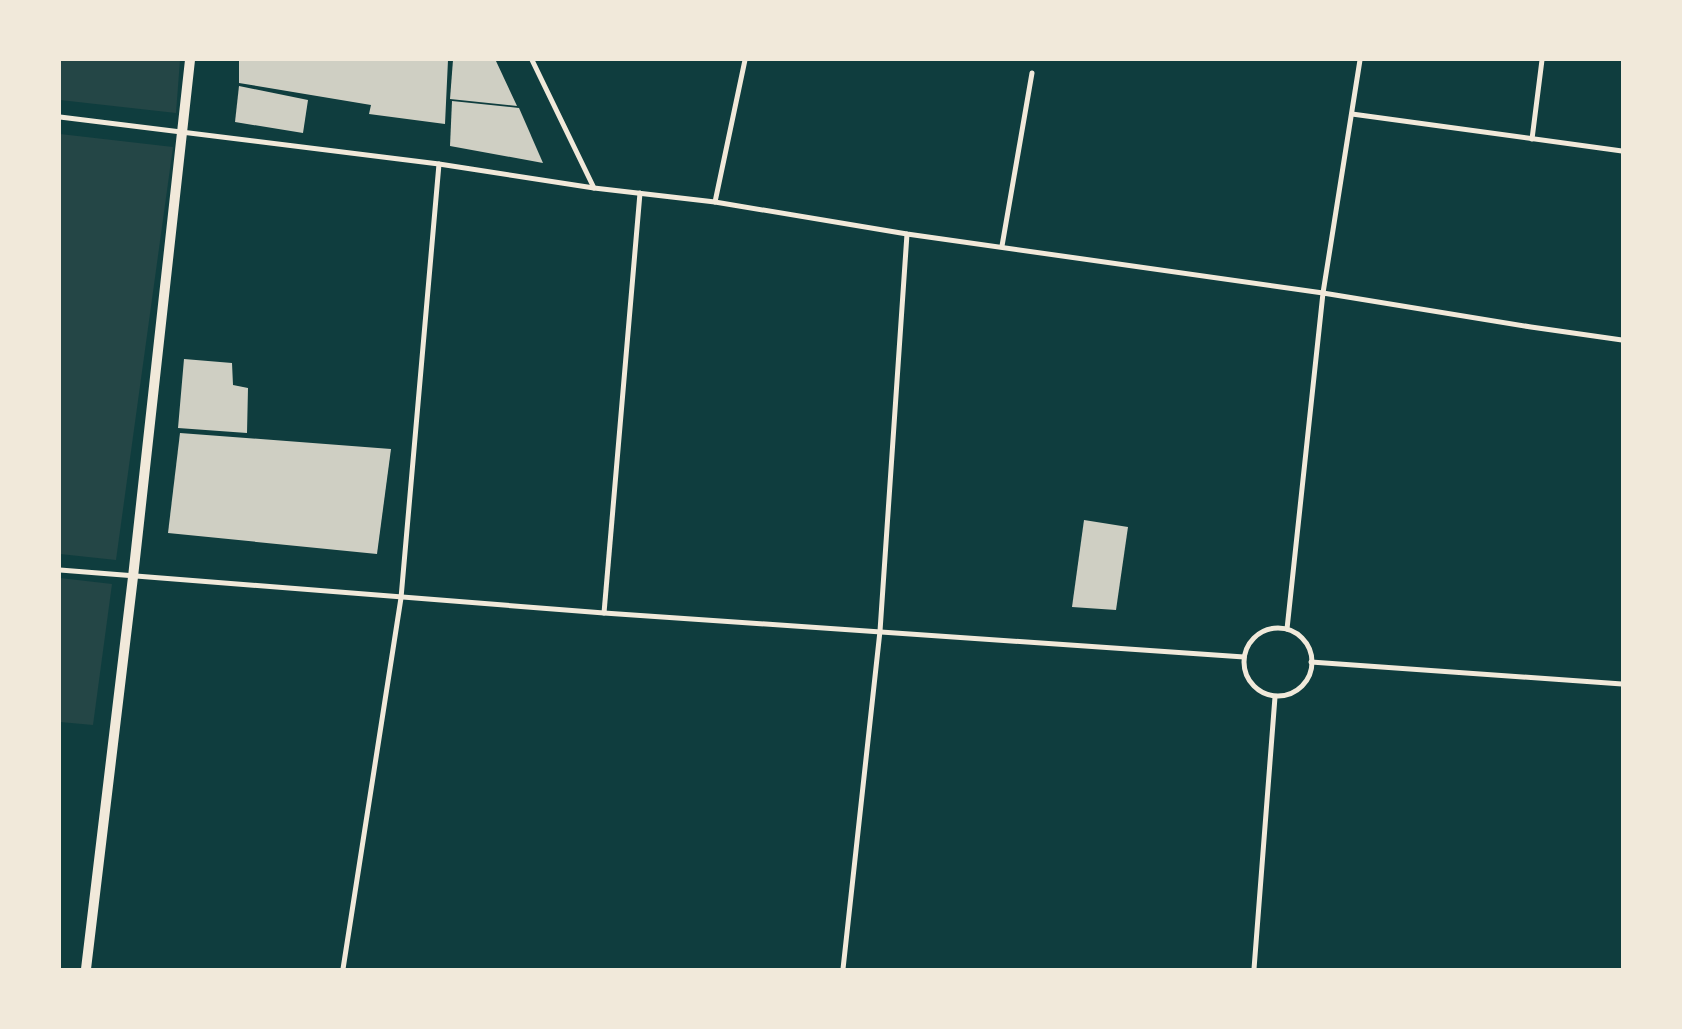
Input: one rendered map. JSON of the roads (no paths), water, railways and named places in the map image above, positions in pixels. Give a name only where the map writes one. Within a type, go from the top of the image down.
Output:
[{"type":"main road","points":[[86,969],[133,577],[184,131],[190,60]]},
{"type":"street","points":[[532,60],[594,188]]},
{"type":"street","points":[[715,202],[745,60]]},
{"type":"street","points":[[1287,629],[1323,293],[1360,60]]},
{"type":"street","points":[[1532,139],[1542,60]]},
{"type":"street","points":[[1002,246],[1032,73]]},
{"type":"street","points":[[1352,114],[1622,151]]},
{"type":"street","points":[[60,117],[439,164],[594,188],[715,202],[907,234],[1323,293],[1622,340]]},
{"type":"street","points":[[343,969],[401,598],[439,164]]},
{"type":"street","points":[[604,613],[640,193]]},
{"type":"street","points":[[844,969],[880,632],[907,234]]},
{"type":"street","points":[[60,570],[604,613],[1244,657]]},
{"type":"street","points":[[1275,628],[1287,629],[1298,635],[1307,644],[1311,662],[1307,680],[1299,690],[1288,696],[1275,697],[1261,693],[1250,683],[1244,670],[1244,657],[1250,642],[1261,632],[1275,628]]},
{"type":"street","points":[[1311,662],[1622,684]]},
{"type":"street","points":[[1254,969],[1275,697]]}]
